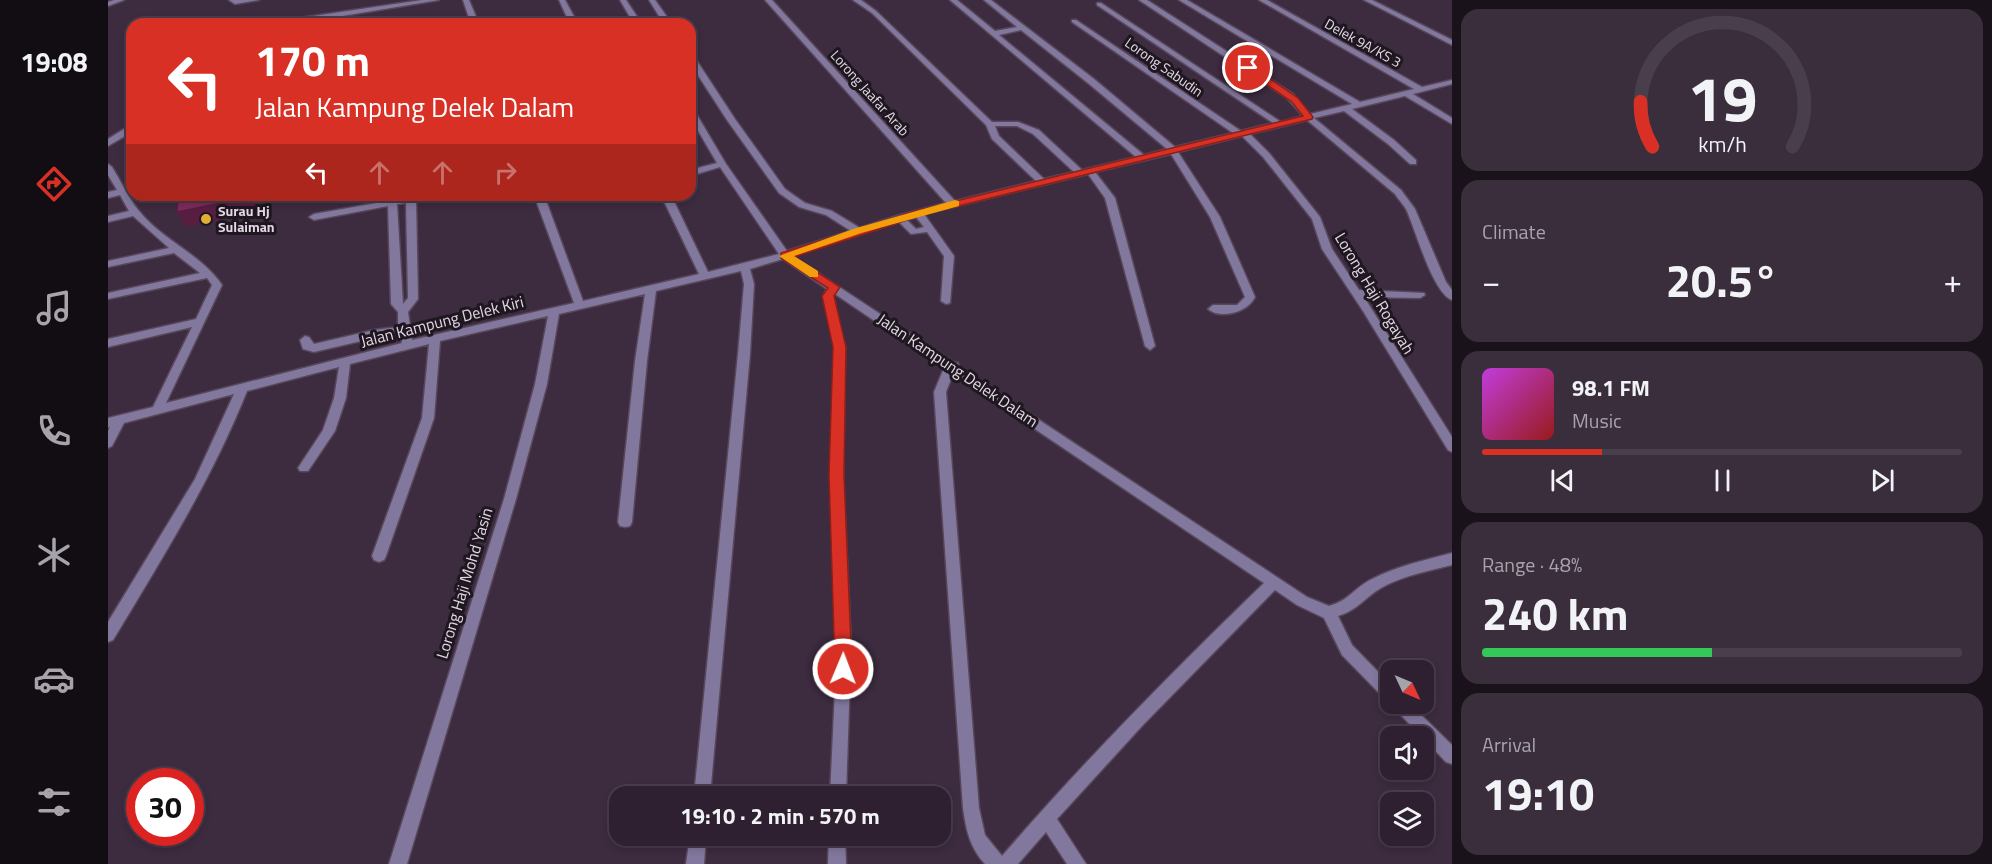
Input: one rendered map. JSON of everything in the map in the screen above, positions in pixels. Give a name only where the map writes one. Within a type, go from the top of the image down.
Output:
[{"type":"street","points":[[108,4],[121,0]]},
{"type":"street","points":[[232,0],[235,2],[256,0]]},
{"type":"street","points":[[314,18],[436,0]]},
{"type":"street","points":[[466,0],[473,18]]},
{"type":"street","points":[[562,0],[571,18]]},
{"type":"street","points":[[623,0],[634,18]]},
{"type":"street","points":[[652,0],[664,18]]},
{"type":"street","name":"Lorong Jaafar Arab","points":[[768,0],[952,204]]},
{"type":"street","points":[[856,0],[874,12],[990,124],[995,137],[1042,182]]},
{"type":"street","points":[[952,0],[1142,158]]},
{"type":"street","points":[[987,0],[1091,81],[1172,149],[1215,217],[1250,297],[1249,303],[1242,308],[1213,309]]},
{"type":"street","points":[[1142,0],[1282,90],[1295,100],[1308,117],[1398,192],[1410,209],[1441,283],[1452,297]]},
{"type":"street","points":[[1182,0],[1359,105]]},
{"type":"street","name":"Delek 9A/KS 3","points":[[1262,0],[1421,90]]},
{"type":"street","points":[[1367,0],[1452,43]]},
{"type":"street","points":[[1099,4],[1278,124]]},
{"type":"street","name":"Lorong Sabudin","points":[[1074,21],[1242,134]]},
{"type":"street","points":[[992,34],[1023,28]]},
{"type":"street","points":[[696,66],[731,120],[782,190],[802,205],[829,213],[857,231]]},
{"type":"street","name":"Jalan Kampung Delek Kiri","points":[[114,421],[408,345],[745,267],[857,231],[952,204],[1452,82]]},
{"type":"street","points":[[1406,93],[1452,122]]},
{"type":"street","points":[[1345,108],[1391,142],[1413,162]]},
{"type":"street","name":"Jalan Kampung Delek Dalam","points":[[696,120],[722,164],[784,256],[954,366],[1273,583],[1329,613]]},
{"type":"street","points":[[990,124],[1018,124],[1036,132],[1085,172],[1110,198],[1150,346]]},
{"type":"street","points":[[108,143],[126,132]]},
{"type":"street","name":"Lorong Haji Rogayah","points":[[1242,134],[1266,155],[1317,219],[1327,249],[1452,447]]},
{"type":"street","points":[[696,170],[722,164]]},
{"type":"street","points":[[108,167],[126,198]]},
{"type":"street","points":[[108,195],[122,192]]},
{"type":"street","points":[[128,201],[135,213],[176,250],[209,274],[217,285],[157,411]]},
{"type":"street","points":[[314,217],[383,201]]},
{"type":"street","points":[[392,201],[396,304],[403,311]]},
{"type":"street","points":[[408,345],[403,311],[413,298],[411,201]]},
{"type":"street","points":[[541,201],[579,304]]},
{"type":"street","points":[[669,201],[705,276]]},
{"type":"street","points":[[108,219],[135,213]]},
{"type":"street","points":[[918,213],[949,256],[946,301]]},
{"type":"street","points":[[900,218],[914,232],[930,229]]},
{"type":"street","points":[[108,264],[176,250]]},
{"type":"street","points":[[703,786],[744,354],[749,284],[745,267]]},
{"type":"street","points":[[108,296],[209,274]]},
{"type":"street","points":[[834,287],[828,296],[840,347],[837,475],[844,648],[838,786]]},
{"type":"street","points":[[625,522],[641,361],[651,288]]},
{"type":"street","points":[[1357,294],[1420,295]]},
{"type":"street","name":"Lorong Haji Mohd Yasin","points":[[398,864],[510,499],[541,384],[554,310]]},
{"type":"street","points":[[108,343],[201,321]]},
{"type":"street","points":[[305,340],[307,346],[314,348],[374,334],[404,330]]},
{"type":"street","points":[[379,556],[428,418],[435,339]]},
{"type":"street","points":[[304,468],[329,431],[340,398],[345,363]]},
{"type":"street","points":[[954,366],[948,371],[940,392],[970,797],[975,839],[986,854],[998,864]]},
{"type":"street","points":[[108,635],[199,479],[226,428],[243,387]]},
{"type":"street","points":[[108,443],[114,421]]},
{"type":"street","points":[[1380,684],[1347,650],[1329,613],[1347,607],[1375,584],[1406,571],[1452,560]]},
{"type":"street","points":[[1007,864],[1046,817],[1154,701],[1273,583]]},
{"type":"street","points":[[1410,714],[1452,756]]},
{"type":"street","points":[[1046,817],[1077,864]]},
{"type":"street","points":[[695,864],[697,846]]},
{"type":"street","points":[[837,846],[837,864]]},
{"type":"building","points":[[178,201],[231,201],[177,212]]},
{"type":"slow traffic","points":[[814,274],[784,256],[857,231],[955,204]]},
{"type":"place","name":"Surau Hj Sulaiman","points":[[206,219]]},
{"type":"route","points":[[843,669],[837,475],[840,347],[828,296],[834,287],[784,256],[918,213],[1308,117],[1295,100],[1248,68]]}]
